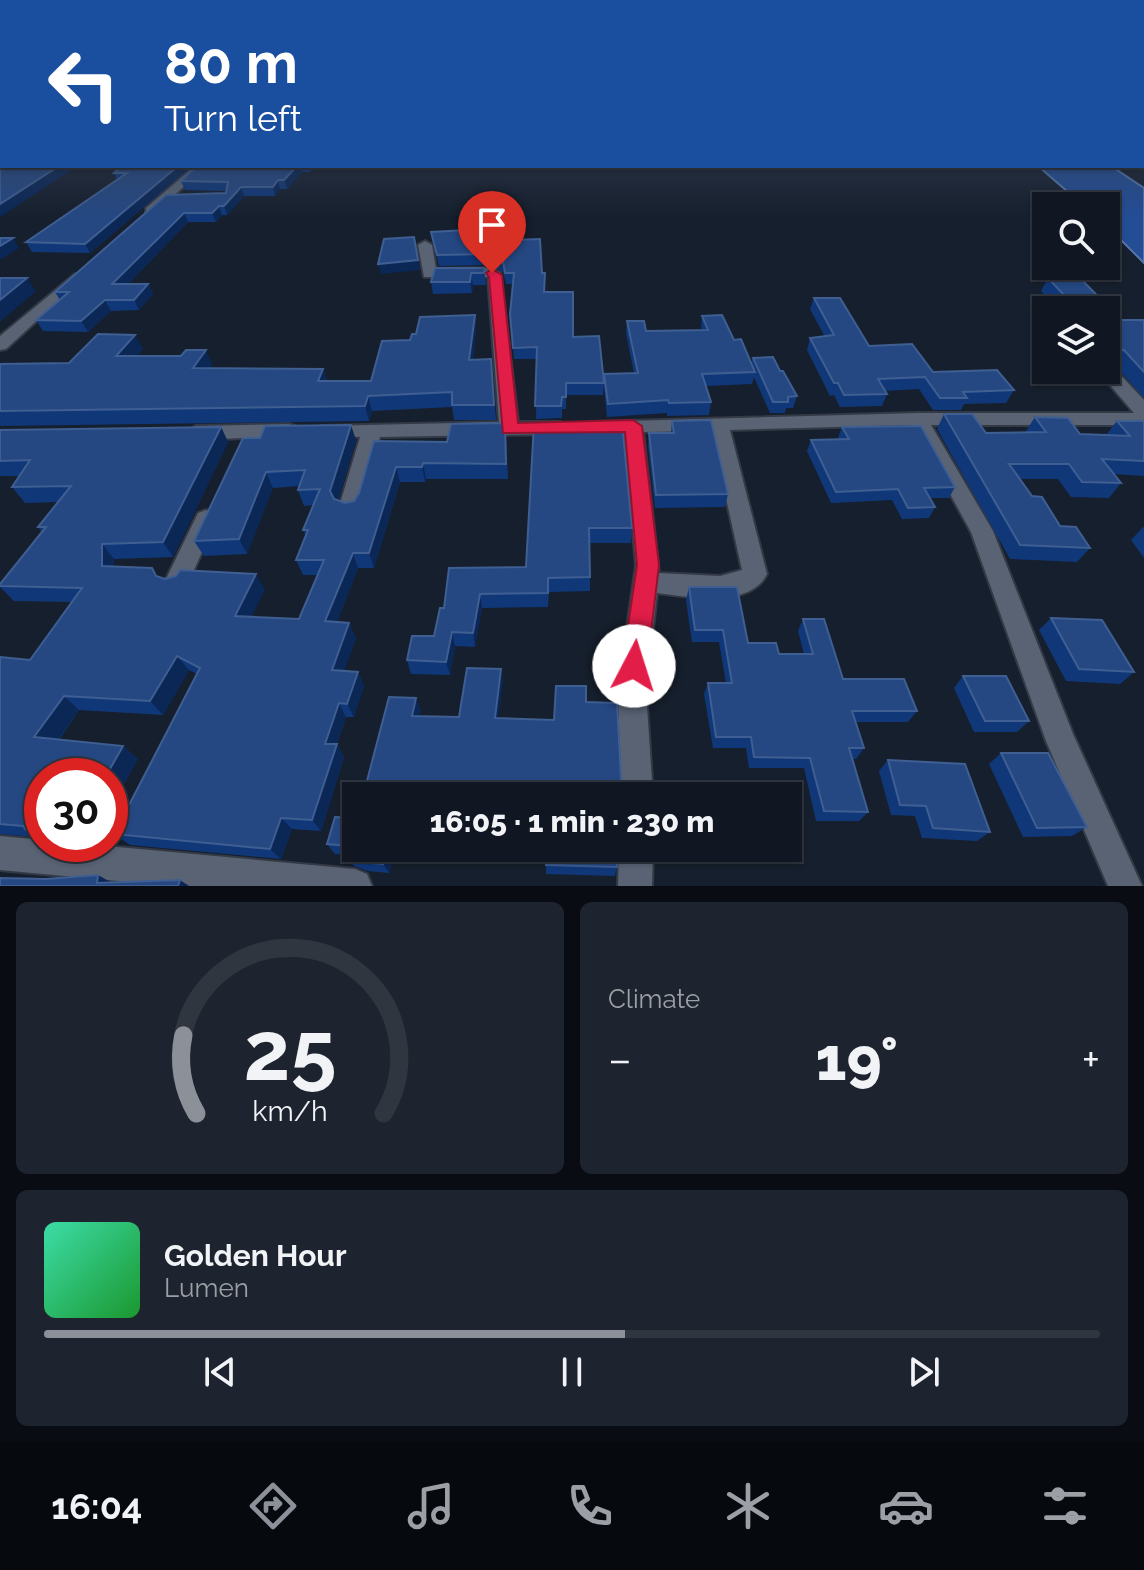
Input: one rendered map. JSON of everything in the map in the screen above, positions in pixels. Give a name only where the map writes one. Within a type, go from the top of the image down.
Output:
[{"type":"street","points":[[135,225],[173,197],[199,168]]},
{"type":"street","points":[[425,245],[429,274],[489,272],[495,275],[509,429]]},
{"type":"street","points":[[0,345],[91,264]]},
{"type":"street","points":[[1119,384],[1144,412]]},
{"type":"street","points":[[169,433],[918,419],[1144,419]]},
{"type":"street","points":[[918,419],[982,531],[1061,741],[1125,886]]},
{"type":"street","points":[[647,582],[732,585],[750,581],[755,574],[719,424]]},
{"type":"street","points":[[633,426],[647,582],[639,618],[632,691],[636,782]]},
{"type":"street","points":[[350,507],[372,430]]},
{"type":"street","points":[[233,459],[246,432]]},
{"type":"street","points":[[177,581],[214,500]]},
{"type":"street","points":[[0,853],[355,886]]},
{"type":"street","points":[[635,886],[636,862]]},
{"type":"water","points":[[1040,168],[1114,168],[1144,188],[1144,263],[1120,239],[1120,192],[1068,192]]},
{"type":"building","points":[[4,168],[56,168],[0,204],[0,170]]},
{"type":"building","points":[[120,168],[176,168],[85,244],[26,242],[127,173],[114,173]]},
{"type":"building","points":[[195,168],[295,168],[273,187],[241,187],[224,206],[219,206],[212,213],[184,213],[112,284],[148,284],[134,300],[105,300],[81,321],[36,320],[69,292],[55,292],[166,195],[226,193],[228,182],[181,181]]},
{"type":"building","points":[[467,230],[467,242],[540,239],[542,273],[545,273],[544,292],[573,292],[573,337],[599,336],[604,383],[566,383],[566,397],[562,397],[561,406],[535,406],[537,347],[513,348],[510,314],[514,273],[505,273],[503,261],[488,254],[437,255],[431,232]]},
{"type":"building","points":[[414,237],[418,260],[378,264],[384,239]]},
{"type":"building","points":[[0,238],[13,238],[0,246]]},
{"type":"building","points":[[435,268],[484,268],[484,273],[471,273],[470,282],[431,282]]},
{"type":"building","points":[[0,278],[27,278],[0,300]]},
{"type":"building","points":[[1050,280],[1082,280],[1098,296],[1065,296]]},
{"type":"building","points":[[814,298],[840,298],[869,346],[912,344],[933,372],[997,370],[1014,390],[963,392],[967,398],[940,398],[925,377],[878,379],[887,394],[844,395],[838,383],[834,383],[810,338],[834,335]]},
{"type":"building","points":[[475,315],[469,360],[491,359],[494,405],[452,405],[452,392],[368,396],[365,406],[0,411],[0,364],[69,363],[98,334],[135,335],[116,356],[181,356],[186,350],[206,350],[193,368],[323,369],[318,381],[371,381],[382,341],[410,340],[412,334],[416,334],[420,317]]},
{"type":"building","points":[[722,315],[734,340],[741,339],[755,372],[702,374],[711,402],[669,403],[668,400],[608,404],[604,374],[638,373],[627,321],[644,321],[646,331],[708,330],[702,316]]},
{"type":"building","points":[[1120,319],[1144,320],[1144,372],[1124,350],[1120,350]]},
{"type":"building","points":[[773,357],[797,396],[788,397],[788,402],[773,402],[753,358]]},
{"type":"building","points":[[944,414],[972,414],[986,433],[1046,432],[1035,417],[1068,418],[1080,434],[1130,436],[1117,421],[1144,421],[1144,461],[1102,459],[1121,483],[1082,482],[1069,464],[1009,464],[1032,496],[1042,497],[1060,526],[1076,527],[1090,548],[1020,545]]},
{"type":"building","points":[[711,420],[728,494],[656,495],[649,433],[674,433],[672,421]]},
{"type":"building","points":[[611,422],[622,422],[632,528],[589,528],[590,577],[548,578],[548,593],[480,594],[473,633],[452,632],[446,662],[407,660],[412,636],[434,636],[440,608],[444,608],[449,568],[526,567],[534,423],[611,426]]},
{"type":"building","points":[[505,423],[506,464],[423,463],[422,467],[396,467],[369,553],[353,553],[325,621],[349,623],[332,670],[358,672],[347,704],[339,703],[325,744],[337,744],[312,820],[281,818],[270,849],[128,835],[128,807],[200,668],[177,656],[150,701],[64,696],[34,737],[123,746],[116,758],[24,758],[24,827],[0,824],[0,657],[30,660],[82,588],[0,586],[46,527],[38,527],[71,486],[12,487],[30,460],[0,461],[0,430],[221,427],[163,542],[102,544],[102,566],[152,568],[156,576],[165,579],[176,576],[180,570],[256,574],[235,616],[299,619],[324,560],[296,560],[308,530],[303,530],[320,489],[298,490],[305,470],[266,472],[239,539],[194,541],[243,438],[260,438],[265,426],[351,425],[330,491],[334,499],[345,503],[354,501],[359,493],[374,441],[447,442],[451,424]]},
{"type":"building","points":[[921,426],[955,487],[924,488],[935,507],[908,508],[898,489],[836,492],[811,440],[849,439],[842,427]]},
{"type":"building","points":[[689,587],[737,587],[748,643],[776,643],[779,654],[813,654],[803,619],[824,619],[843,679],[904,679],[917,711],[852,711],[864,748],[849,748],[868,812],[824,811],[810,758],[754,757],[751,737],[716,737],[708,683],[732,683],[723,630],[695,630]]},
{"type":"building","points":[[1051,618],[1102,620],[1134,672],[1079,669]]},
{"type":"building","points":[[467,668],[501,669],[495,718],[554,720],[556,686],[586,686],[586,702],[617,703],[621,782],[367,782],[389,697],[416,698],[412,716],[459,717]]},
{"type":"building","points":[[963,676],[1006,676],[1029,721],[985,721]]},
{"type":"building","points":[[1001,753],[1048,753],[1087,827],[1037,828]]},
{"type":"building","points":[[888,760],[965,764],[990,832],[933,828],[926,806],[900,805]]},
{"type":"building","points":[[335,817],[342,817],[342,845],[327,844]]},
{"type":"building","points":[[546,862],[617,862],[617,867],[546,865]]},
{"type":"building","points":[[98,875],[97,883],[180,880],[178,886],[0,886],[0,878],[46,879]]},
{"type":"route","points":[[492,273],[495,275],[509,429],[633,426],[648,565],[634,666]]}]
